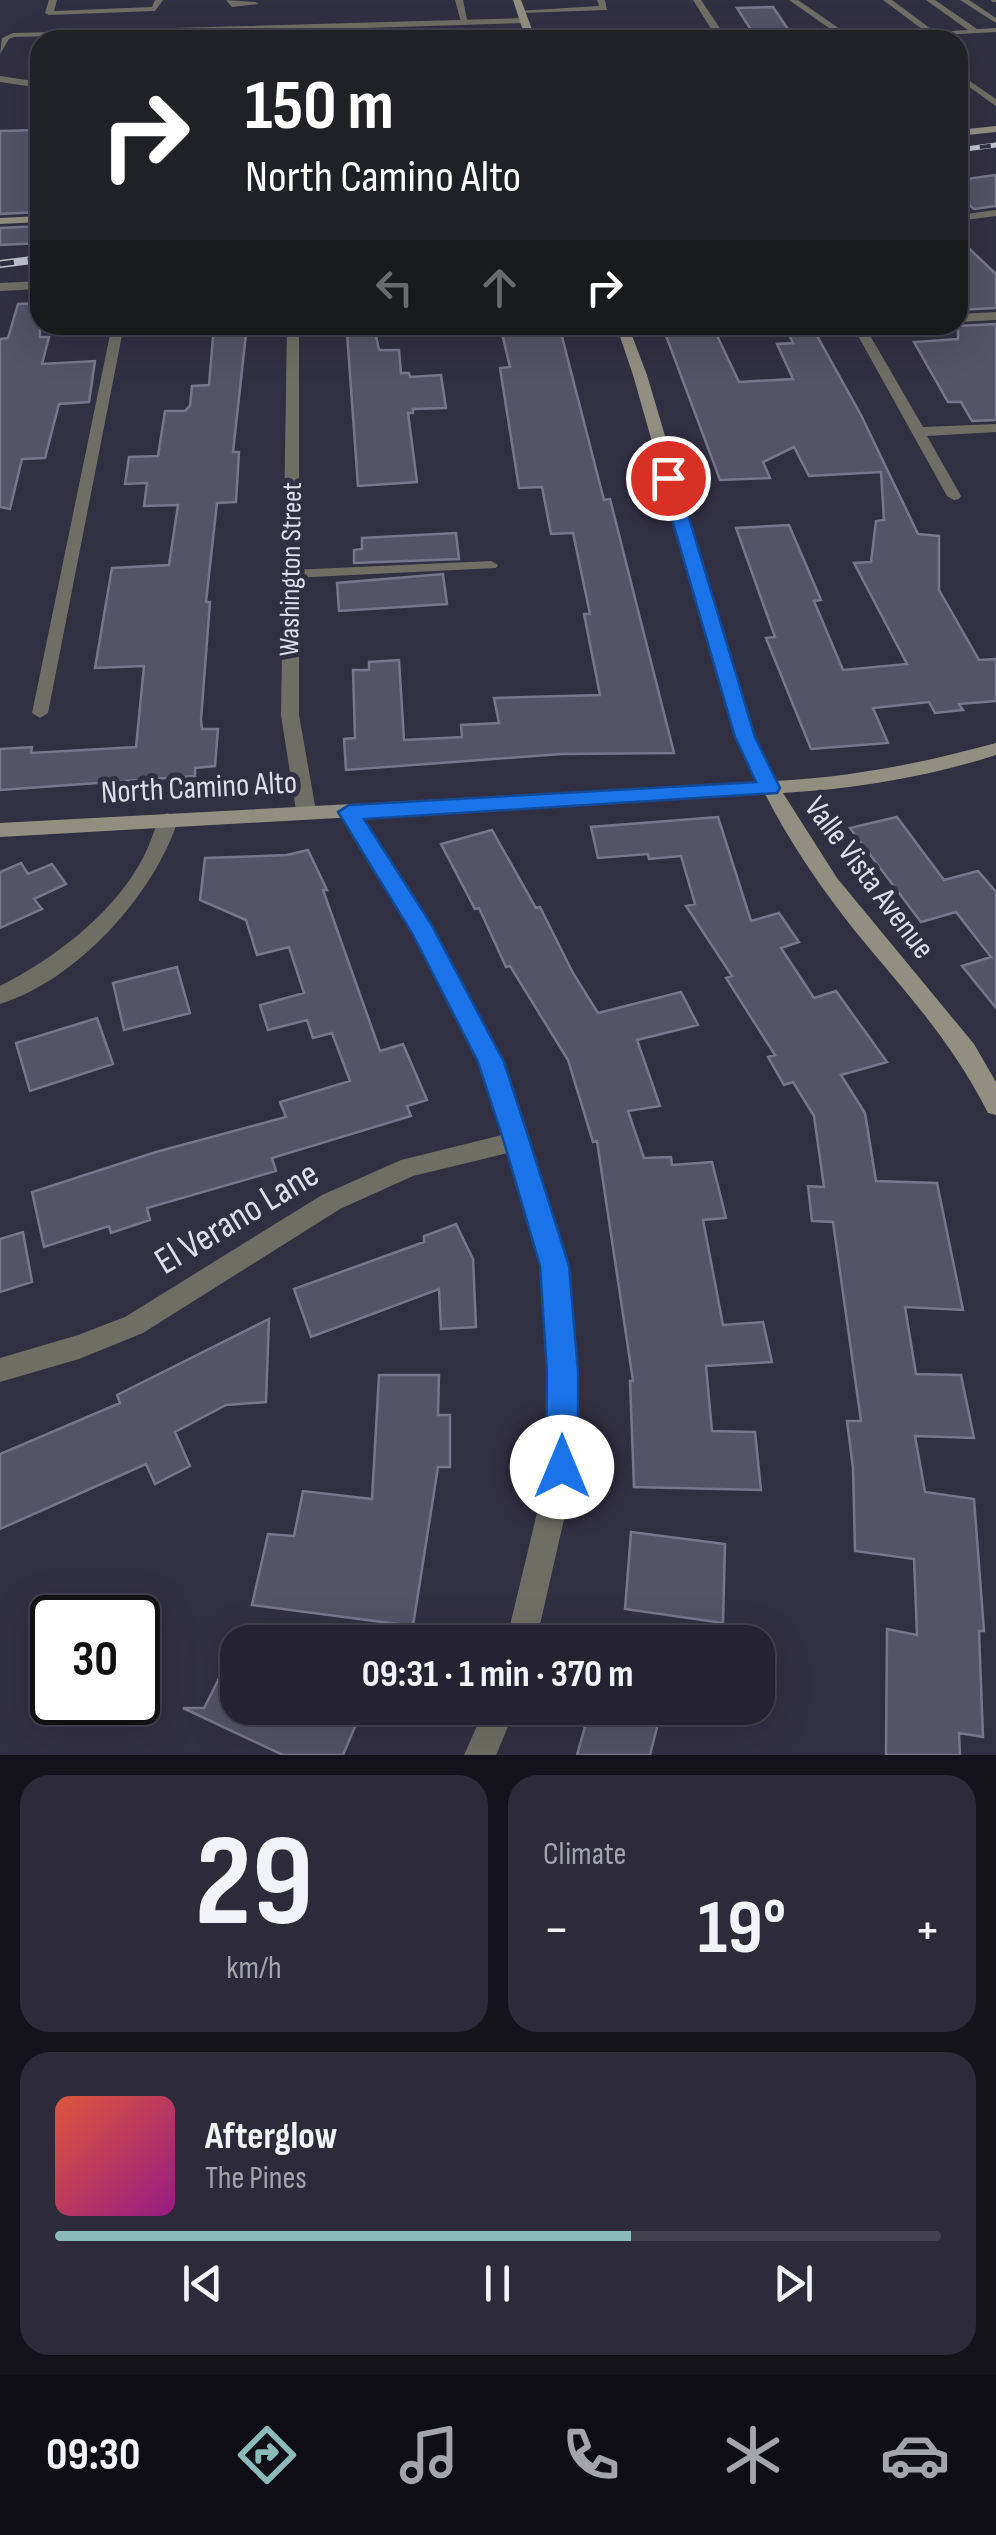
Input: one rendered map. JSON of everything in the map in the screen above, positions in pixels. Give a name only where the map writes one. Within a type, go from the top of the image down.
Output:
[{"type":"street","points":[[516,0],[527,30]]},
{"type":"street","points":[[697,0],[716,30]]},
{"type":"street","points":[[239,30],[464,22],[522,16]]},
{"type":"street","points":[[968,133],[996,129]]},
{"type":"street","points":[[968,217],[996,213]]},
{"type":"street","points":[[0,221],[30,220]]},
{"type":"street","points":[[0,287],[30,286]]},
{"type":"street","points":[[968,317],[996,316]]},
{"type":"street","name":"Washington Street","points":[[294,335],[290,715],[306,812]]},
{"type":"street","name":"Valle Vista Avenue","points":[[626,335],[745,737],[769,788],[842,901],[964,1048],[996,1106]]},
{"type":"street","points":[[863,335],[954,496]]},
{"type":"street","points":[[916,432],[996,428]]},
{"type":"street","name":"North Camino Alto","points":[[0,830],[842,784],[954,762],[996,749]]},
{"type":"street","points":[[349,812],[422,930],[491,1062],[555,1266],[562,1372],[562,1467],[525,1625]]},
{"type":"street","points":[[0,996],[61,960],[117,906],[154,859],[168,820]]},
{"type":"street","name":"El Verano Lane","points":[[0,1370],[79,1347],[134,1324],[331,1202],[409,1166],[517,1142]]},
{"type":"street","points":[[480,1755],[493,1725]]},
{"type":"lane","points":[[53,0],[49,13],[155,10],[159,0]]},
{"type":"lane","points":[[230,0],[230,4],[255,2],[253,29]]},
{"type":"lane","points":[[459,0],[464,22]]},
{"type":"lane","points":[[522,16],[604,8],[601,0]]},
{"type":"lane","points":[[792,0],[836,30]]},
{"type":"lane","points":[[887,0],[928,30]]},
{"type":"lane","points":[[930,0],[975,31]]},
{"type":"lane","points":[[964,0],[996,21]]},
{"type":"lane","points":[[968,32],[996,30]]},
{"type":"lane","points":[[0,52],[6,38],[30,35]]},
{"type":"lane","points":[[0,79],[30,84]]},
{"type":"lane","points":[[968,82],[996,103]]},
{"type":"lane","points":[[40,713],[116,335]]},
{"type":"lane","points":[[291,574],[491,566]]},
{"type":"building","points":[[773,7],[789,30],[751,30],[737,8]]},
{"type":"building","points":[[30,130],[30,212],[0,214],[0,131]]},
{"type":"building","points":[[996,175],[996,206],[974,209],[968,204],[968,179]]},
{"type":"building","points":[[30,226],[30,244],[0,245],[0,228]]},
{"type":"building","points":[[968,247],[996,274],[996,308],[968,309]]},
{"type":"building","points":[[30,303],[30,335],[49,337],[42,364],[95,361],[89,402],[59,404],[45,458],[22,459],[10,509],[0,507],[0,339],[8,338],[18,304]]},
{"type":"building","points":[[996,324],[996,420],[972,421],[961,402],[948,402],[914,342],[958,339],[958,335],[968,335],[968,325]]},
{"type":"building","points":[[213,335],[246,335],[233,452],[239,452],[236,502],[217,503],[206,602],[210,602],[201,720],[202,729],[218,729],[215,766],[195,768],[195,776],[0,790],[0,749],[32,747],[31,753],[136,747],[144,666],[95,668],[112,568],[169,565],[178,505],[144,506],[147,483],[125,484],[129,457],[158,456],[165,411],[185,411],[190,406],[192,386],[209,385]]},
{"type":"building","points":[[347,335],[376,335],[379,350],[399,350],[401,373],[409,373],[410,377],[441,375],[446,408],[413,409],[413,413],[408,413],[417,482],[358,486]]},
{"type":"building","points":[[502,335],[562,335],[604,500],[610,499],[674,753],[562,754],[346,770],[344,739],[355,738],[353,670],[369,670],[369,662],[399,660],[404,740],[462,737],[461,725],[499,723],[494,698],[600,695],[584,614],[590,614],[573,533],[551,534],[542,487],[519,488],[500,368],[510,367]]},
{"type":"building","points":[[666,335],[717,335],[739,382],[793,379],[777,344],[793,343],[789,335],[817,335],[861,415],[918,534],[939,536],[939,590],[979,660],[996,659],[996,701],[959,704],[963,710],[935,713],[929,702],[873,708],[888,743],[811,749],[766,638],[775,637],[736,528],[789,525],[821,600],[814,601],[843,670],[907,664],[854,563],[871,562],[876,521],[884,520],[881,472],[809,476],[794,447],[763,462],[770,478],[720,480]]},
{"type":"building","points":[[456,533],[459,559],[354,563],[354,550],[362,549],[362,538]]},
{"type":"building","points":[[443,574],[447,604],[339,611],[337,583]]},
{"type":"building","points":[[718,817],[751,921],[779,913],[799,942],[781,948],[814,998],[836,991],[887,1062],[841,1075],[865,1113],[876,1181],[937,1183],[963,1310],[905,1307],[916,1374],[961,1375],[974,1438],[915,1436],[925,1492],[974,1499],[984,1631],[979,1631],[983,1737],[959,1733],[960,1755],[886,1755],[887,1629],[917,1635],[914,1559],[855,1551],[853,1468],[847,1421],[861,1421],[833,1222],[812,1221],[808,1186],[824,1187],[814,1116],[793,1082],[784,1085],[768,1057],[775,1055],[726,978],[732,976],[686,906],[695,904],[681,856],[598,858],[591,827]]},
{"type":"building","points":[[897,817],[944,880],[978,871],[996,892],[996,1008],[962,966],[991,957],[956,912],[921,922],[850,828]]},
{"type":"building","points":[[492,830],[598,1013],[681,992],[698,1025],[637,1040],[660,1106],[628,1111],[644,1158],[671,1157],[672,1165],[712,1162],[726,1218],[703,1220],[723,1325],[763,1322],[772,1362],[706,1366],[712,1431],[755,1432],[761,1490],[634,1487],[633,1381],[597,1141],[593,1142],[568,1060],[510,966],[506,967],[479,908],[475,909],[441,844]]},
{"type":"building","points":[[308,850],[327,890],[323,890],[380,1051],[403,1044],[427,1100],[407,1106],[411,1116],[272,1158],[276,1171],[147,1208],[150,1220],[111,1233],[109,1226],[44,1247],[32,1192],[156,1152],[286,1117],[280,1102],[350,1081],[332,1033],[313,1038],[307,1020],[268,1030],[260,1005],[304,993],[289,947],[257,955],[246,920],[200,900],[205,858],[287,855]]},
{"type":"building","points":[[21,863],[28,874],[52,864],[66,884],[34,899],[42,909],[0,928],[0,872]]},
{"type":"building","points":[[177,967],[190,1013],[124,1030],[113,983]]},
{"type":"building","points":[[97,1018],[113,1064],[30,1091],[16,1043]]},
{"type":"building","points":[[456,1224],[473,1259],[476,1327],[441,1329],[439,1289],[311,1337],[294,1289],[424,1242],[424,1236]]},
{"type":"building","points":[[23,1232],[32,1282],[0,1292],[0,1239]]},
{"type":"building","points":[[269,1319],[266,1402],[226,1405],[175,1432],[190,1466],[155,1484],[146,1464],[0,1529],[0,1454],[120,1403],[117,1395]]},
{"type":"building","points":[[379,1375],[439,1375],[438,1415],[450,1415],[450,1467],[438,1467],[413,1625],[252,1605],[268,1534],[294,1536],[303,1491],[372,1499]]},
{"type":"building","points":[[631,1532],[725,1544],[723,1623],[625,1609]]},
{"type":"building","points":[[220,1676],[220,1725],[356,1725],[343,1755],[283,1755],[183,1708],[204,1708]]},
{"type":"building","points":[[585,1725],[658,1725],[650,1755],[577,1755]]},
{"type":"railway","points":[[968,149],[996,145]]},
{"type":"railway","points":[[0,264],[30,260]]},
{"type":"route","points":[[562,1467],[562,1372],[555,1266],[491,1062],[422,930],[349,812],[769,788],[745,737],[668,478]]}]
